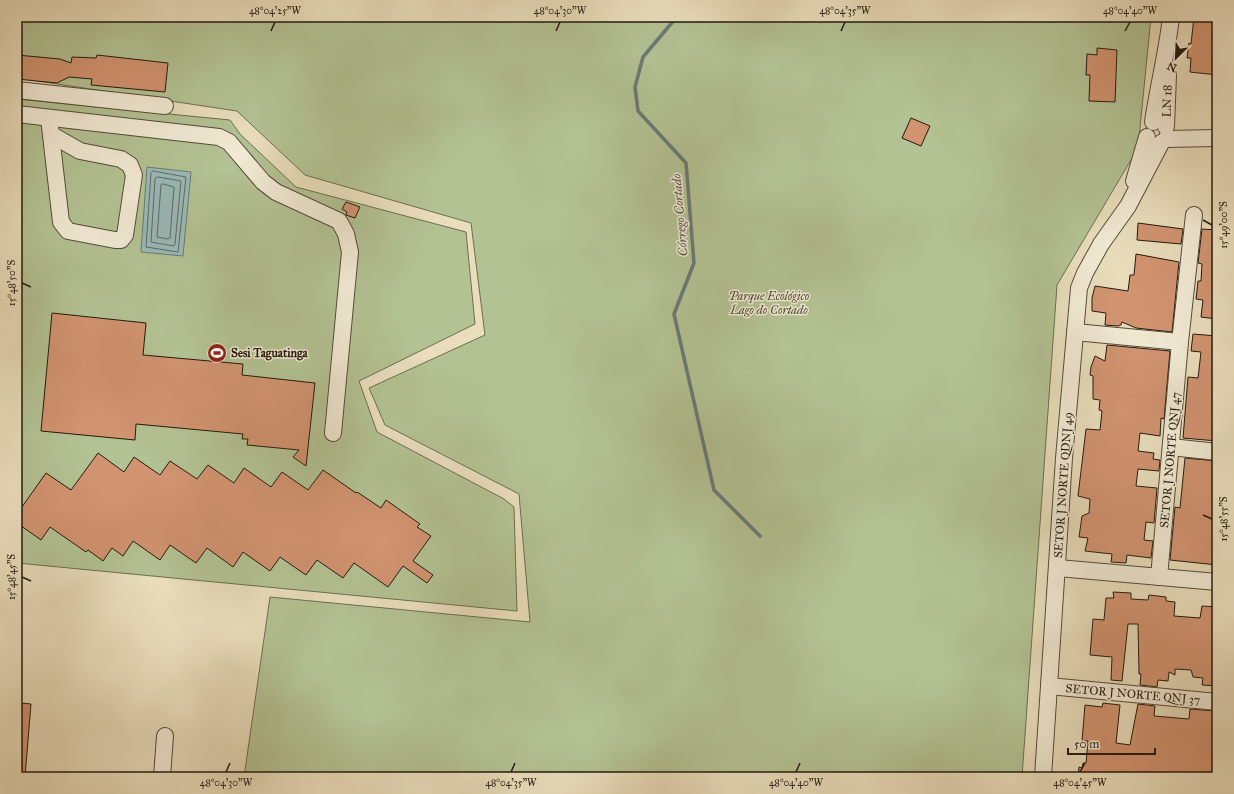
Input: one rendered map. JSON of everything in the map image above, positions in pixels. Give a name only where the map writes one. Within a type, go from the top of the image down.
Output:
[{"type":"street","name":"LN 18","points":[[1128,206],[1160,133],[1171,17]]},
{"type":"street","points":[[17,90],[165,106]]},
{"type":"street","points":[[17,114],[219,137],[229,142],[263,182],[276,192],[339,221],[346,234],[350,252],[333,433]]},
{"type":"street","points":[[49,118],[61,222],[64,228],[68,231],[121,240],[125,235],[134,175],[130,165],[121,159],[80,151],[52,135]]},
{"type":"street","points":[[1160,133],[1214,138]]},
{"type":"street","name":"SETOR J NORTE QDNJ 49","points":[[1043,777],[1079,288],[1085,273],[1101,244],[1128,206]]},
{"type":"street","name":"SETOR J NORTE QNJ 47","points":[[1159,577],[1180,342],[1194,215]]},
{"type":"street","points":[[1075,332],[1180,342]]},
{"type":"street","points":[[1171,447],[1217,452]]},
{"type":"street","points":[[1058,568],[1217,582]]},
{"type":"street","name":"SETOR J NORTE QNJ 37","points":[[1049,686],[1217,702]]},
{"type":"street","points":[[162,777],[165,736]]},
{"type":"green space","name":"Parque Ecológico Lago do Cortado","points":[[17,17],[1151,17],[1138,148],[1057,285],[1022,777],[244,777],[270,597],[530,622],[519,494],[385,425],[369,388],[485,335],[471,223],[305,175],[237,111],[17,78]]},
{"type":"green space","name":"Sesi Taguatinga","points":[[17,99],[230,120],[240,134],[296,187],[466,232],[475,324],[359,381],[377,432],[504,499],[514,507],[517,611],[17,563]]},
{"type":"water","points":[[147,167],[191,172],[183,256],[141,252]]},
{"type":"building","points":[[1194,17],[1217,17],[1217,75],[1190,72],[1191,58],[1187,58],[1189,43],[1191,44]]},
{"type":"building","points":[[1097,48],[1117,50],[1115,102],[1089,101],[1090,75],[1086,75],[1087,54],[1097,55]]},
{"type":"building","points":[[17,55],[60,59],[71,63],[72,57],[96,58],[97,55],[168,63],[165,92],[91,85],[92,79],[69,77],[57,83],[17,79]]},
{"type":"building","points":[[911,118],[930,126],[921,146],[902,138]]},
{"type":"building","points":[[346,202],[360,207],[355,218],[346,215],[347,212],[342,209]]},
{"type":"building","points":[[1138,223],[1183,229],[1181,244],[1137,240]]},
{"type":"building","points":[[1202,229],[1217,230],[1217,319],[1201,317],[1203,300],[1196,299],[1198,281],[1201,281],[1202,264],[1198,263]]},
{"type":"building","points":[[1136,254],[1179,262],[1172,332],[1136,328],[1122,322],[1121,325],[1118,326],[1105,325],[1106,313],[1092,311],[1092,298],[1095,286],[1128,291],[1130,275],[1134,275]]},
{"type":"building","points":[[52,313],[146,323],[143,355],[243,364],[242,375],[315,383],[306,466],[293,457],[299,450],[247,445],[248,439],[242,439],[243,434],[136,424],[135,440],[41,431]]},
{"type":"building","points":[[1193,334],[1217,336],[1217,441],[1183,438],[1188,377],[1198,378],[1201,352],[1191,351]]},
{"type":"building","points":[[1107,345],[1170,351],[1164,419],[1161,418],[1160,436],[1140,433],[1138,451],[1154,453],[1153,459],[1160,460],[1159,471],[1138,469],[1136,486],[1157,488],[1154,523],[1146,522],[1144,540],[1153,541],[1151,558],[1127,555],[1126,563],[1111,562],[1112,554],[1085,551],[1088,538],[1079,537],[1082,516],[1089,513],[1090,499],[1078,496],[1086,429],[1100,430],[1102,411],[1099,410],[1100,400],[1093,399],[1093,376],[1090,375],[1091,367],[1095,356],[1105,361]]},
{"type":"building","points":[[98,453],[124,472],[134,457],[160,475],[170,461],[197,479],[208,465],[234,483],[244,468],[271,487],[282,472],[308,490],[323,470],[381,508],[386,500],[420,524],[417,527],[431,536],[413,561],[433,575],[427,583],[403,566],[388,587],[354,563],[343,578],[317,560],[306,575],[280,557],[270,571],[243,552],[233,567],[207,548],[196,563],[170,545],[160,560],[133,541],[123,556],[112,548],[103,561],[88,550],[86,552],[50,527],[41,540],[17,523],[17,514],[46,473],[71,490]]},
{"type":"building","points":[[1185,458],[1217,461],[1217,565],[1170,560],[1175,507],[1180,508]]},
{"type":"building","points":[[1113,592],[1131,593],[1131,599],[1148,600],[1149,595],[1166,597],[1166,601],[1175,602],[1174,616],[1200,618],[1202,606],[1217,607],[1217,686],[1202,685],[1203,678],[1193,677],[1191,670],[1175,669],[1175,675],[1169,672],[1168,681],[1158,680],[1157,687],[1140,685],[1141,674],[1139,674],[1138,624],[1128,624],[1122,681],[1111,680],[1112,657],[1090,655],[1093,619],[1104,620],[1106,598],[1114,598]]},
{"type":"building","points":[[21,703],[31,704],[25,777],[17,777],[17,738]]},
{"type":"building","points":[[1103,703],[1120,705],[1116,743],[1130,745],[1138,704],[1155,706],[1154,716],[1189,719],[1190,709],[1217,711],[1216,777],[1113,777],[1113,774],[1096,773],[1095,777],[1078,777],[1079,767],[1082,768],[1083,763],[1086,763],[1088,741],[1082,741],[1085,705],[1102,707]]},
{"type":"waterway","name":"Córrego Cortado","points":[[674,17],[675,19],[643,57],[635,87],[638,111],[686,163],[694,263],[674,314],[714,490],[760,536]]},
{"type":"place","name":"Sesi Taguatinga","points":[[217,353]]}]
